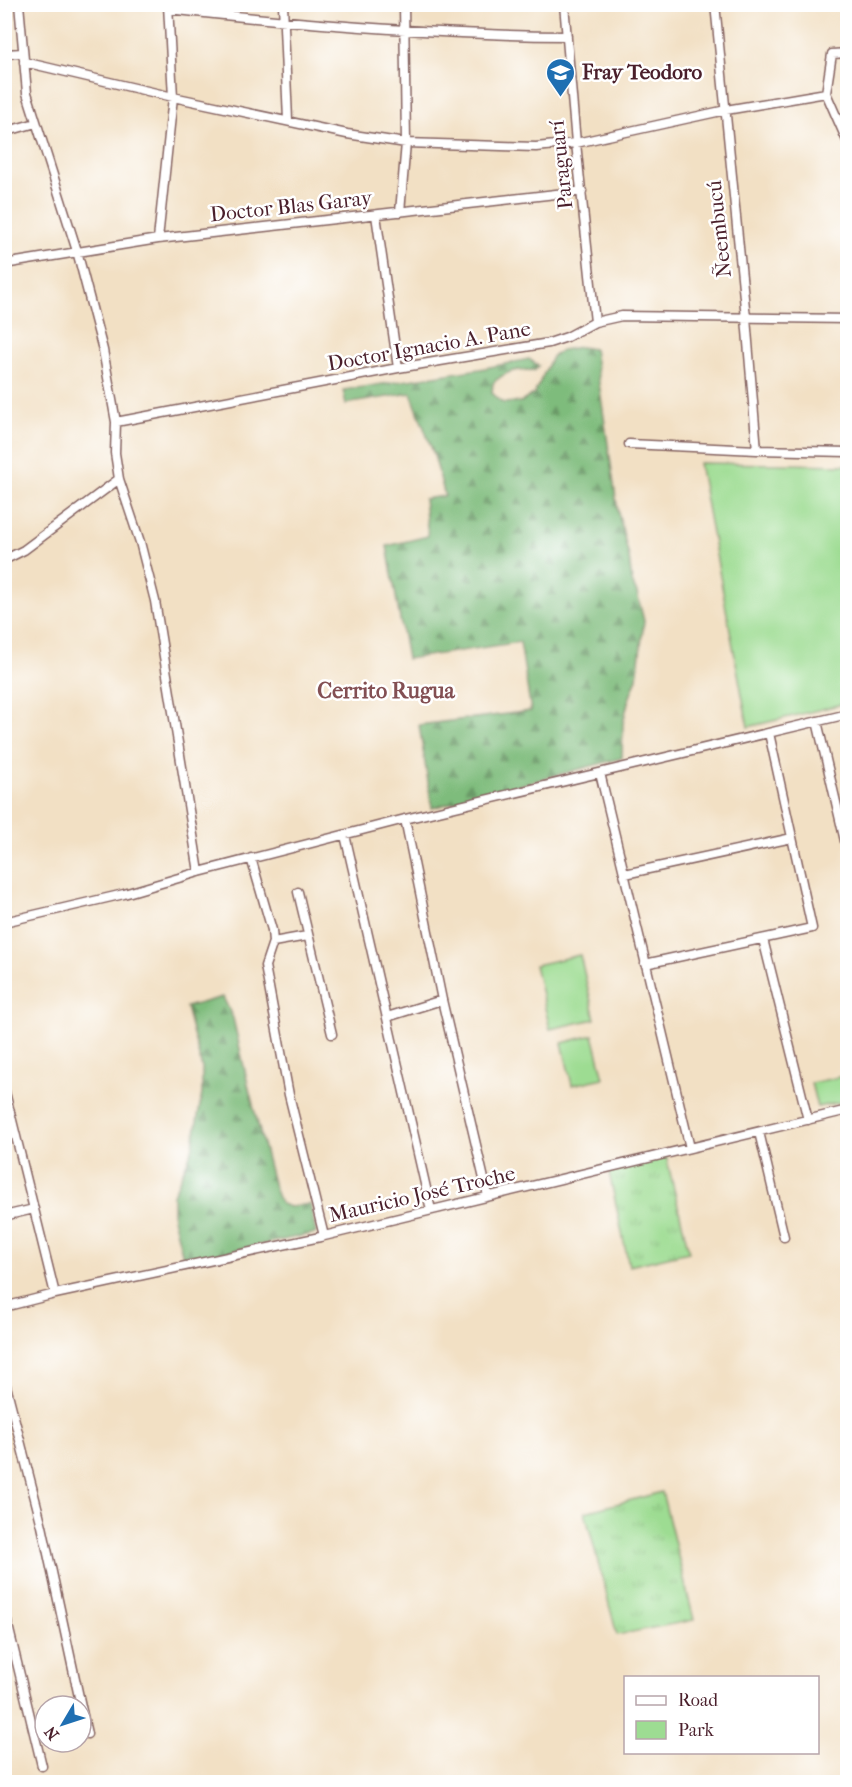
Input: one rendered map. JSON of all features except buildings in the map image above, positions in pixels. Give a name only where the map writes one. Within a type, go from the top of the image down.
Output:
[{"type":"street","points":[[19,4],[27,93],[77,251],[103,350],[116,422],[115,453],[118,479],[140,542],[155,601],[200,872]]},
{"type":"street","points":[[283,4],[288,120]]},
{"type":"street","points":[[400,212],[406,143],[404,4]]},
{"type":"street","name":"Paraguarí","points":[[564,4],[595,322]]},
{"type":"street","name":"Ñeembucú","points":[[715,4],[757,450]]},
{"type":"street","points":[[158,239],[173,97],[168,7],[284,22],[404,31],[567,36]]},
{"type":"street","points":[[848,53],[832,54],[826,93],[848,143]]},
{"type":"street","points":[[4,54],[173,97],[347,134],[406,143],[536,147],[576,142],[726,110],[826,93]]},
{"type":"street","points":[[4,132],[36,123]]},
{"type":"street","name":"Doctor Blas Garay","points":[[4,264],[158,239],[582,191]]},
{"type":"street","points":[[376,215],[398,368]]},
{"type":"street","name":"Doctor Ignacio A. Pane","points":[[116,422],[398,368],[549,343],[567,337],[595,322],[622,316],[848,319]]},
{"type":"street","points":[[629,444],[848,452]]},
{"type":"street","points":[[4,560],[24,550],[118,479]]},
{"type":"street","points":[[4,922],[124,894],[251,858],[405,819],[848,714]]},
{"type":"street","points":[[817,721],[848,854]]},
{"type":"street","points":[[645,964],[812,928],[769,733]]},
{"type":"street","points":[[600,773],[690,1148]]},
{"type":"street","points":[[405,819],[442,1000],[488,1196]]},
{"type":"street","points":[[345,834],[431,1210]]},
{"type":"street","points":[[625,874],[792,838]]},
{"type":"street","points":[[251,858],[272,930],[273,942],[265,966],[289,1095],[324,1236]]},
{"type":"street","points":[[298,892],[332,1034]]},
{"type":"street","points":[[273,942],[308,936]]},
{"type":"street","points":[[764,939],[808,1120]]},
{"type":"street","points":[[387,1017],[442,1000]]},
{"type":"street","points":[[4,1088],[55,1294]]},
{"type":"street","name":"Mauricio José Troche","points":[[4,1307],[324,1236],[848,1110]]},
{"type":"street","points":[[759,1132],[784,1237]]},
{"type":"street","points":[[4,1216],[34,1209]]},
{"type":"street","points":[[4,1378],[42,1526],[78,1694]]},
{"type":"street","points":[[4,1609],[42,1766]]},
{"type":"green space","points":[[580,347],[594,349],[618,512],[629,557],[632,582],[644,621],[637,678],[623,723],[622,758],[432,808],[419,725],[531,711],[520,642],[407,659],[387,546],[428,536],[424,499],[445,496],[434,455],[411,393],[346,404],[343,390],[480,369],[529,359],[539,366],[534,371],[512,371],[493,383],[492,393],[503,403],[521,402],[534,394],[552,357],[562,350]]},
{"type":"green space","points":[[699,463],[847,465],[847,703],[748,727]]},
{"type":"green space","points":[[580,955],[595,1019],[550,1029],[535,965]]},
{"type":"green space","points":[[223,997],[233,1018],[250,1093],[280,1203],[289,1207],[310,1204],[316,1233],[184,1261],[173,1218],[173,1195],[192,1150],[202,1094],[202,1068],[186,1007]]},
{"type":"green space","points":[[593,1035],[604,1078],[572,1085],[562,1043]]},
{"type":"green space","points":[[844,1076],[847,1101],[817,1107],[811,1083]]},
{"type":"green space","points":[[666,1156],[689,1252],[629,1266],[609,1172]]},
{"type":"green space","points":[[662,1492],[694,1620],[617,1635],[585,1512]]},
{"type":"place","name":"Fray Teodoro","points":[[561,98]]},
{"type":"district","name":"Cerrito Rugua","points":[[386,690]]}]
